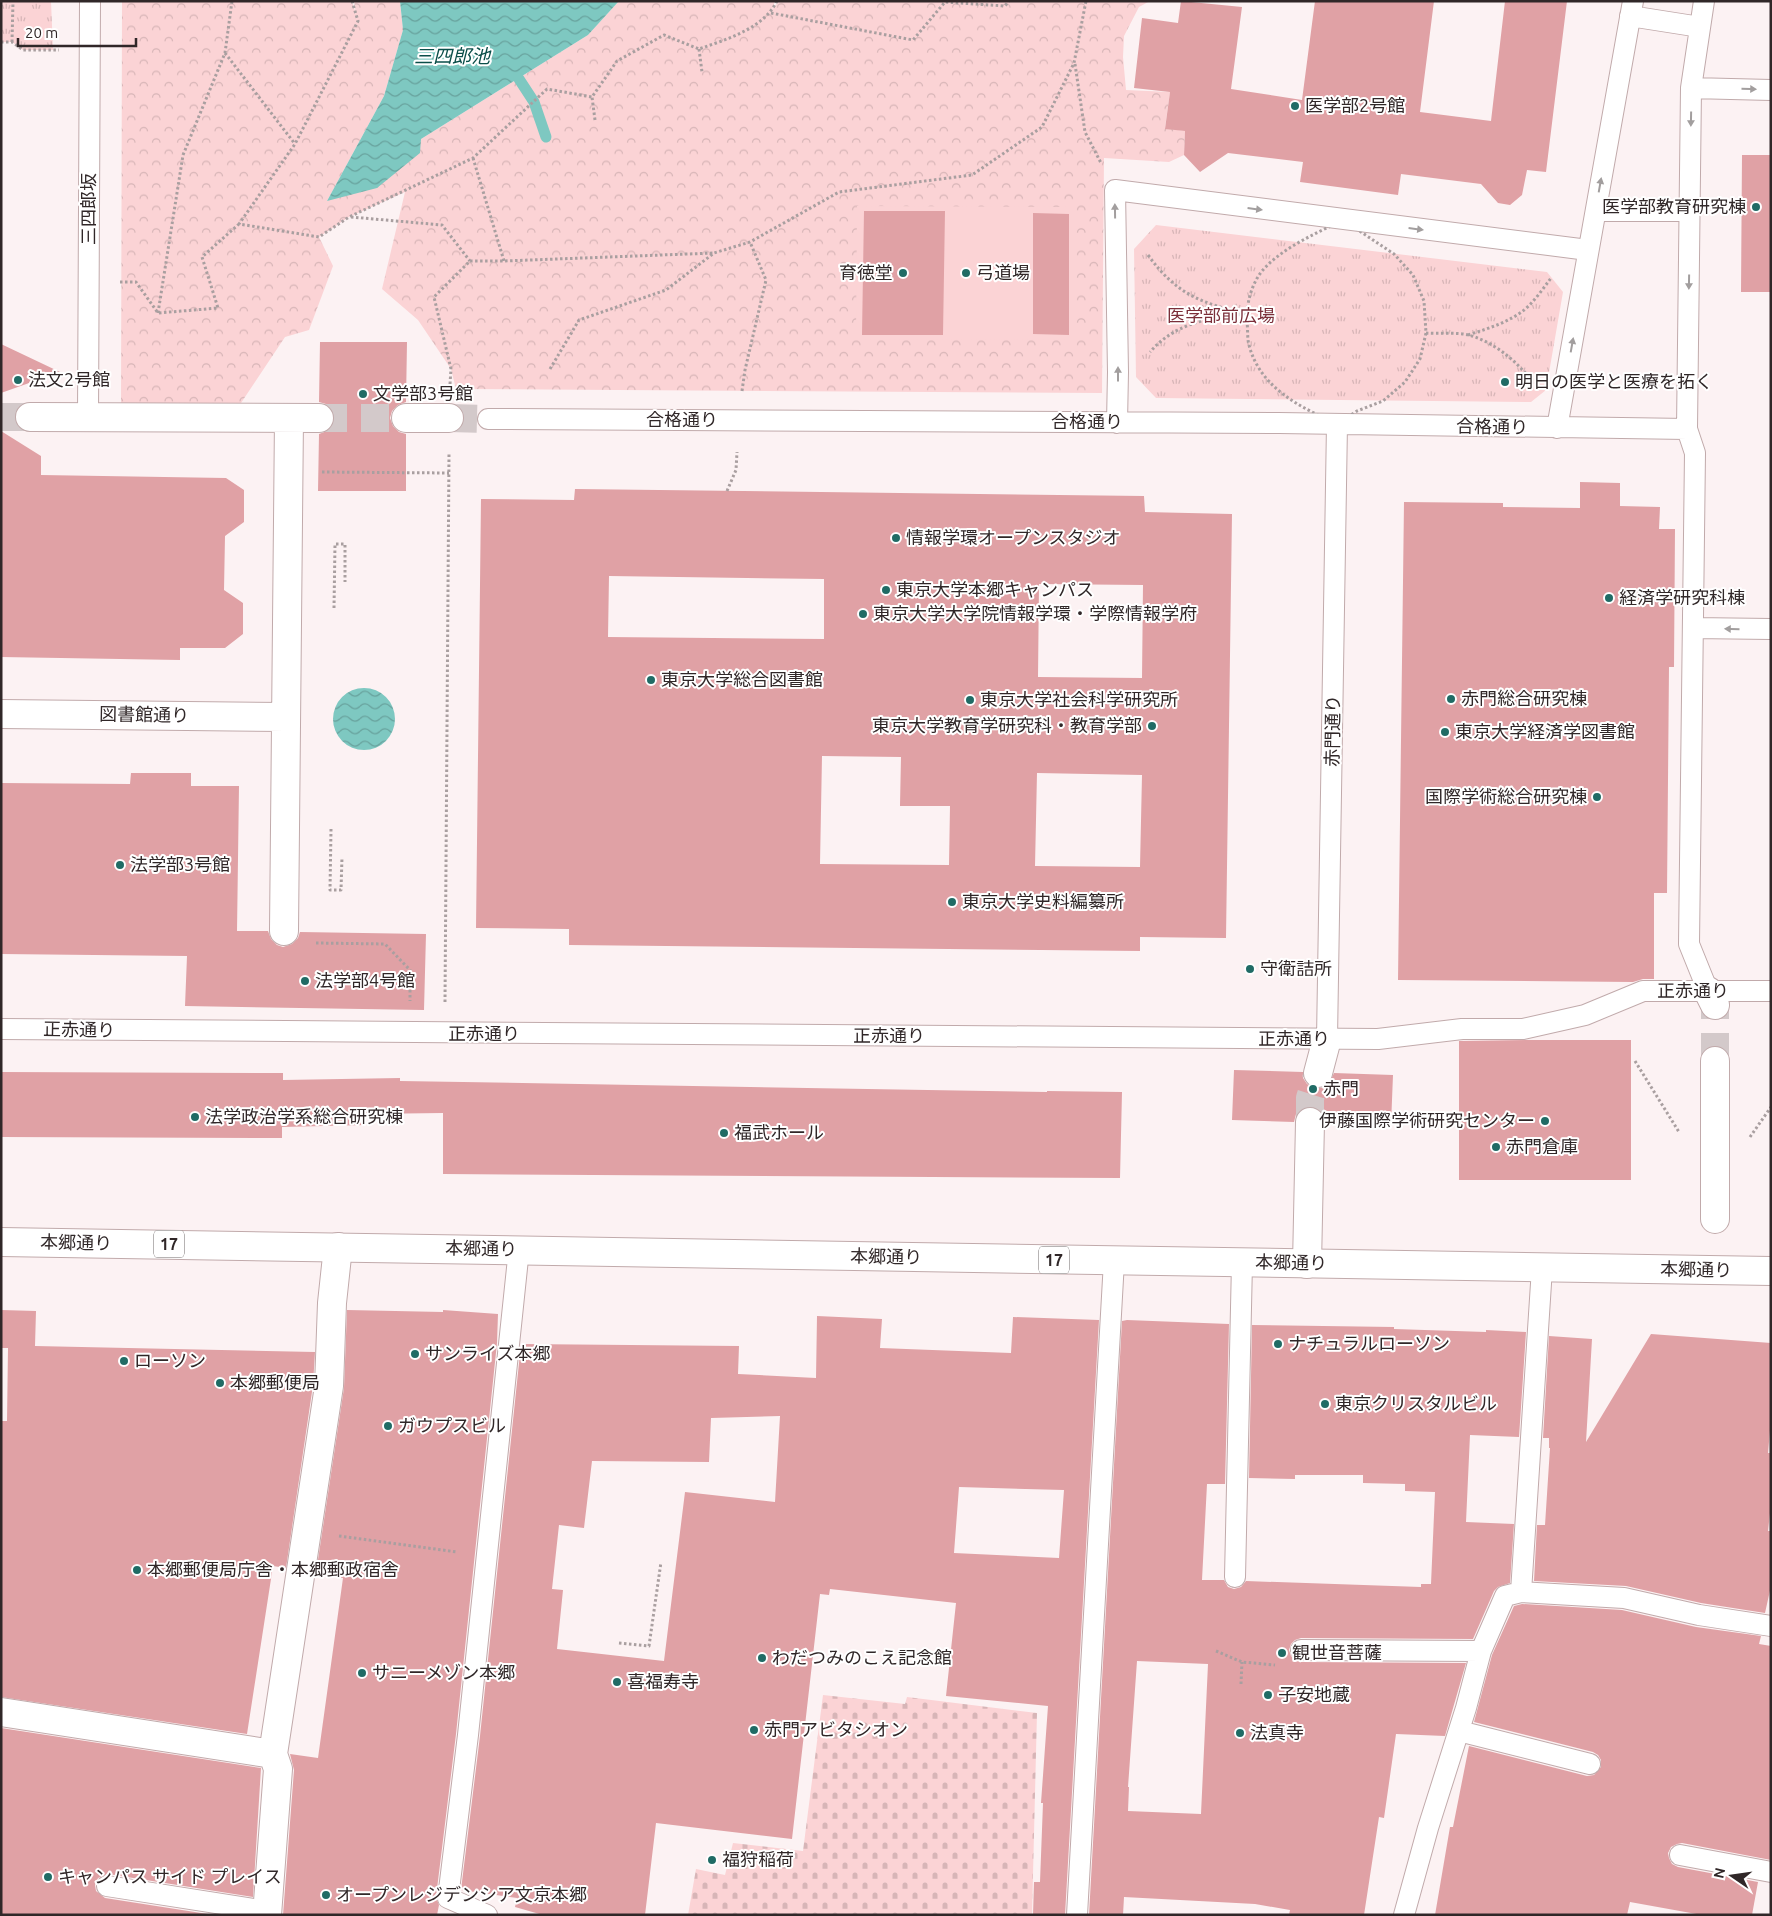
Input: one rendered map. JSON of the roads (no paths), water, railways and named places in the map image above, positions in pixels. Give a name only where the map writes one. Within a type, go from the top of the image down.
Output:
[{"type":"main road","points":[[30,417],[319,418]]},
{"type":"main road","points":[[284,931],[289,418]]},
{"type":"main road","points":[[406,418],[449,418]]},
{"type":"main road","name":"図書館通り","points":[[1,714],[286,717]]},
{"type":"main road","points":[[1318,1073],[1328,1039]]},
{"type":"main road","points":[[1715,1062],[1715,1219]]},
{"type":"main road","points":[[1307,1264],[1310,1122]]},
{"type":"main road","name":"本郷通り","points":[[1,1242],[338,1246],[1771,1271]]},
{"type":"main road","points":[[267,1913],[278,1769],[273,1754],[329,1386],[332,1303],[338,1246]]},
{"type":"main road","points":[[1,1712],[273,1754]]},
{"type":"lane","name":"三四郎坂","points":[[88,417],[90,1]]},
{"type":"lane","points":[[1704,1],[1691,88],[1687,429],[1695,453],[1689,944],[1712,998]]},
{"type":"lane","points":[[1557,428],[1632,9],[1700,28]]},
{"type":"lane","points":[[1691,88],[1771,90]]},
{"type":"lane","points":[[1117,423],[1115,190],[1588,250]]},
{"type":"lane","points":[[1596,211],[1690,211]]},
{"type":"lane","name":"合格通り","points":[[488,419],[1337,424],[1687,429]]},
{"type":"lane","name":"赤門通り","points":[[1328,1039],[1337,424]]},
{"type":"lane","points":[[1693,628],[1771,629]]},
{"type":"lane","name":"正赤通り","points":[[1,1029],[1378,1039],[1462,1029],[1523,1029],[1585,1015],[1643,991],[1712,998],[1771,991]]},
{"type":"lane","points":[[487,1915],[448,1898],[468,1735],[519,1249]]},
{"type":"lane","points":[[1077,1915],[1114,1261]]},
{"type":"lane","points":[[1235,1577],[1242,1263]]},
{"type":"lane","points":[[1521,1592],[1542,1268]]},
{"type":"lane","points":[[1404,1915],[1481,1651],[1505,1596],[1521,1592],[1624,1598],[1699,1615],[1771,1626]]},
{"type":"lane","points":[[1302,1650],[1481,1651]]},
{"type":"lane","points":[[1459,1731],[1590,1764]]},
{"type":"lane","points":[[1680,1855],[1771,1872]]},
{"type":"lane","points":[[107,1886],[267,1913]]},
{"type":"water","name":"三四郎池","points":[[400,1],[619,1],[588,35],[421,139],[420,153],[377,188],[327,201],[384,96],[403,30]]},
{"type":"water","points":[[364,688],[376,691],[386,697],[392,707],[395,719],[392,731],[386,741],[376,747],[364,750],[352,747],[342,741],[336,731],[333,719],[336,707],[342,697],[352,691]]},
{"type":"waterway","points":[[519,79],[534,102],[546,137]]},
{"type":"tunnel","points":[[1,417],[30,417]]},
{"type":"tunnel","points":[[319,418],[406,418]]},
{"type":"tunnel","points":[[449,418],[488,419]]},
{"type":"tunnel","points":[[1715,1005],[1715,1061]]},
{"type":"tunnel","points":[[1310,1122],[1310,1098],[1318,1073]]},
{"type":"place","name":"医学部2号館","points":[[1295,106]]},
{"type":"place","name":"医学部教育研究棟","points":[[1756,207]]},
{"type":"place","name":"育徳堂","points":[[903,273]]},
{"type":"place","name":"弓道場","points":[[966,273]]},
{"type":"place","name":"法文2号館","points":[[18,380]]},
{"type":"place","name":"明日の医学と医療を拓く","points":[[1505,382]]},
{"type":"place","name":"文学部3号館","points":[[363,394]]},
{"type":"place","name":"情報学環オープンスタジオ","points":[[896,538]]},
{"type":"place","name":"東京大学本郷キャンパス","points":[[886,590]]},
{"type":"place","name":"経済学研究科棟","points":[[1609,598]]},
{"type":"place","name":"東京大学大学院情報学環・学際情報学府","points":[[863,614]]},
{"type":"place","name":"東京大学総合図書館","points":[[651,680]]},
{"type":"place","name":"赤門総合研究棟","points":[[1451,699]]},
{"type":"place","name":"東京大学社会科学研究所","points":[[970,700]]},
{"type":"place","name":"東京大学教育学研究科・教育学部","points":[[1152,726]]},
{"type":"place","name":"東京大学経済学図書館","points":[[1445,732]]},
{"type":"place","name":"国際学術総合研究棟","points":[[1597,797]]},
{"type":"place","name":"法学部3号館","points":[[120,865]]},
{"type":"place","name":"東京大学史料編纂所","points":[[952,902]]},
{"type":"place","name":"守衛詰所","points":[[1250,969]]},
{"type":"place","name":"法学部4号館","points":[[305,981]]},
{"type":"place","name":"赤門","points":[[1313,1089]]},
{"type":"place","name":"法学政治学系総合研究棟","points":[[195,1117]]},
{"type":"place","name":"伊藤国際学術研究センター","points":[[1545,1121]]},
{"type":"place","name":"福武ホール","points":[[724,1133]]},
{"type":"place","name":"赤門倉庫","points":[[1496,1147]]},
{"type":"place","name":"ナチュラルローソン","points":[[1278,1344]]},
{"type":"place","name":"サンライズ本郷","points":[[415,1354]]},
{"type":"place","name":"ローソン","points":[[124,1361]]},
{"type":"place","name":"本郷郵便局","points":[[220,1383]]},
{"type":"place","name":"東京クリスタルビル","points":[[1325,1404]]},
{"type":"place","name":"ガウプスビル","points":[[388,1426]]},
{"type":"place","name":"本郷郵便局庁舎・本郷郵政宿舎","points":[[137,1570]]},
{"type":"place","name":"観世音菩薩","points":[[1282,1653]]},
{"type":"place","name":"わだつみのこえ記念館","points":[[762,1658]]},
{"type":"place","name":"サニーメゾン本郷","points":[[362,1673]]},
{"type":"place","name":"喜福寿寺","points":[[617,1682]]},
{"type":"place","name":"子安地蔵","points":[[1268,1695]]},
{"type":"place","name":"赤門アビタシオン","points":[[754,1730]]},
{"type":"place","name":"法真寺","points":[[1240,1733]]},
{"type":"place","name":"福狩稲荷","points":[[712,1860]]},
{"type":"place","name":"キャンパス サイド プレイス","points":[[48,1877]]},
{"type":"place","name":"オープンレジデンシア文京本郷","points":[[326,1895]]},
{"type":"park label","name":"医学部前広場","points":[[1221,316]]}]
